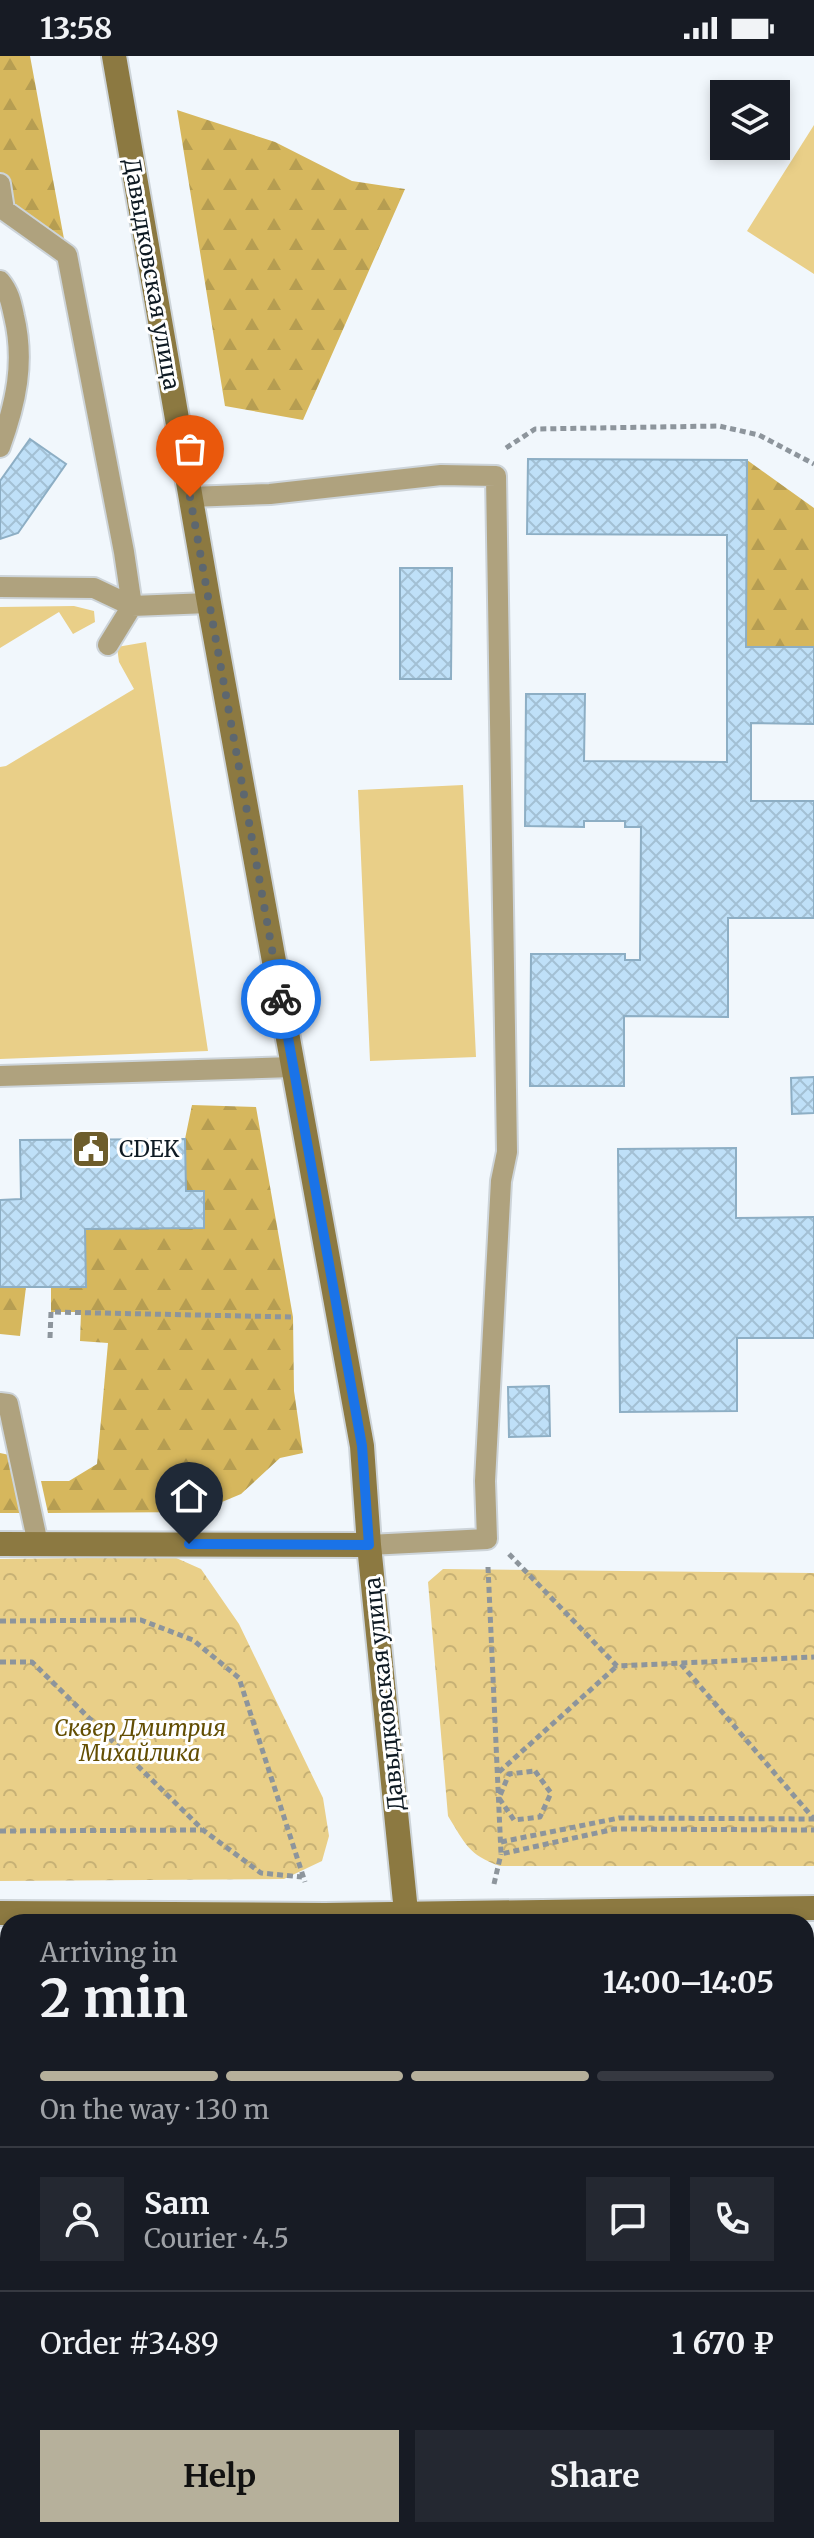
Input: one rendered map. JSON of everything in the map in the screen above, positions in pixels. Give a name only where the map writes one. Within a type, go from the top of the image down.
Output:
[{"type":"street","name":"Давыдковская улица","points":[[114,56],[190,497],[362,1446],[406,1914]]},
{"type":"street","points":[[0,1544],[369,1545]]},
{"type":"street","points":[[453,1914],[488,1911],[814,1908]]},
{"type":"street","points":[[0,1913],[81,1914]]},
{"type":"lane","points":[[0,184],[4,210],[67,255],[122,537],[132,606],[108,645]]},
{"type":"lane","points":[[0,281],[8,290],[21,342],[16,398],[0,447]]},
{"type":"lane","points":[[190,497],[270,494],[441,475],[496,476],[507,1152],[501,1181],[485,1481],[487,1539],[369,1545]]},
{"type":"lane","points":[[0,587],[94,588],[132,606],[209,603]]},
{"type":"lane","points":[[0,1076],[293,1067]]},
{"type":"lane","points":[[0,1403],[8,1404],[38,1544]]},
{"type":"path","points":[[496,476],[506,448],[535,429],[719,426],[759,435],[814,464]]},
{"type":"path","points":[[50,1338],[51,1312],[293,1317]]},
{"type":"path","points":[[487,1539],[512,1555],[617,1666]]},
{"type":"path","points":[[487,1539],[501,1854],[615,1829],[814,1830]]},
{"type":"path","points":[[0,1621],[141,1620],[193,1640],[239,1678],[302,1877],[261,1873],[203,1830],[32,1662],[0,1662]]},
{"type":"path","points":[[498,1773],[617,1666],[814,1657]]},
{"type":"path","points":[[680,1663],[814,1819]]},
{"type":"path","points":[[535,1771],[551,1793],[540,1817],[514,1820],[499,1798],[509,1774],[535,1771]]},
{"type":"path","points":[[501,1842],[619,1818],[814,1819]]},
{"type":"path","points":[[0,1831],[203,1830]]},
{"type":"green space","points":[[0,56],[30,56],[67,255],[4,210],[0,184]]},
{"type":"green space","points":[[177,110],[275,142],[352,181],[405,189],[303,420],[225,406]]},
{"type":"green space","points":[[814,125],[814,274],[747,231]]},
{"type":"green space","points":[[747,460],[814,508],[814,647],[746,647]]},
{"type":"green space","points":[[74,606],[94,611],[95,622],[73,634],[59,612],[0,648],[0,607]]},
{"type":"green space","points":[[146,642],[208,1051],[0,1059],[0,767],[134,689],[119,662],[117,647]]},
{"type":"green space","points":[[463,785],[476,1057],[370,1061],[358,790]]},
{"type":"green space","points":[[192,1105],[256,1107],[293,1317],[294,1391],[303,1453],[280,1458],[241,1494],[198,1512],[48,1513],[41,1481],[69,1481],[97,1464],[108,1343],[80,1341],[81,1312],[51,1312],[51,1287],[86,1287],[85,1229],[204,1228],[204,1191],[186,1191],[185,1139]]},
{"type":"green space","points":[[0,1287],[26,1287],[20,1336],[0,1334]]},
{"type":"green space","points":[[0,1453],[19,1457],[31,1513],[0,1513]]},
{"type":"green space","name":"Сквер Дмитрия Михайлика","points":[[174,1557],[201,1569],[239,1624],[323,1798],[329,1836],[322,1861],[284,1879],[0,1881],[0,1559]]},
{"type":"green space","points":[[443,1569],[814,1573],[814,1866],[500,1866],[474,1852],[463,1841],[448,1816],[428,1582]]},
{"type":"building","points":[[30,439],[66,464],[18,533],[0,539],[0,481]]},
{"type":"building","points":[[528,459],[747,460],[746,647],[814,647],[814,724],[751,723],[751,801],[814,801],[814,918],[728,918],[728,1017],[624,1016],[624,1086],[530,1086],[531,954],[625,954],[625,960],[640,960],[641,827],[625,827],[625,821],[584,821],[584,827],[525,826],[526,694],[585,694],[584,761],[727,762],[727,535],[527,534]]},
{"type":"building","points":[[400,568],[452,568],[451,679],[400,679]]},
{"type":"building","points":[[814,1077],[814,1113],[792,1114],[791,1078]]},
{"type":"building","points":[[185,1139],[186,1191],[204,1191],[204,1228],[85,1229],[86,1287],[0,1287],[0,1200],[21,1199],[20,1140]]},
{"type":"building","points":[[736,1148],[736,1218],[814,1217],[814,1338],[737,1338],[737,1411],[620,1412],[618,1149]]},
{"type":"building","points":[[549,1386],[550,1436],[509,1437],[508,1387]]},
{"type":"way so far","points":[[190,497],[281,999]]},
{"type":"place","name":"CDEK","points":[[91,1149]]},
{"type":"route","points":[[189,1544],[369,1545],[362,1446],[281,999]]}]
